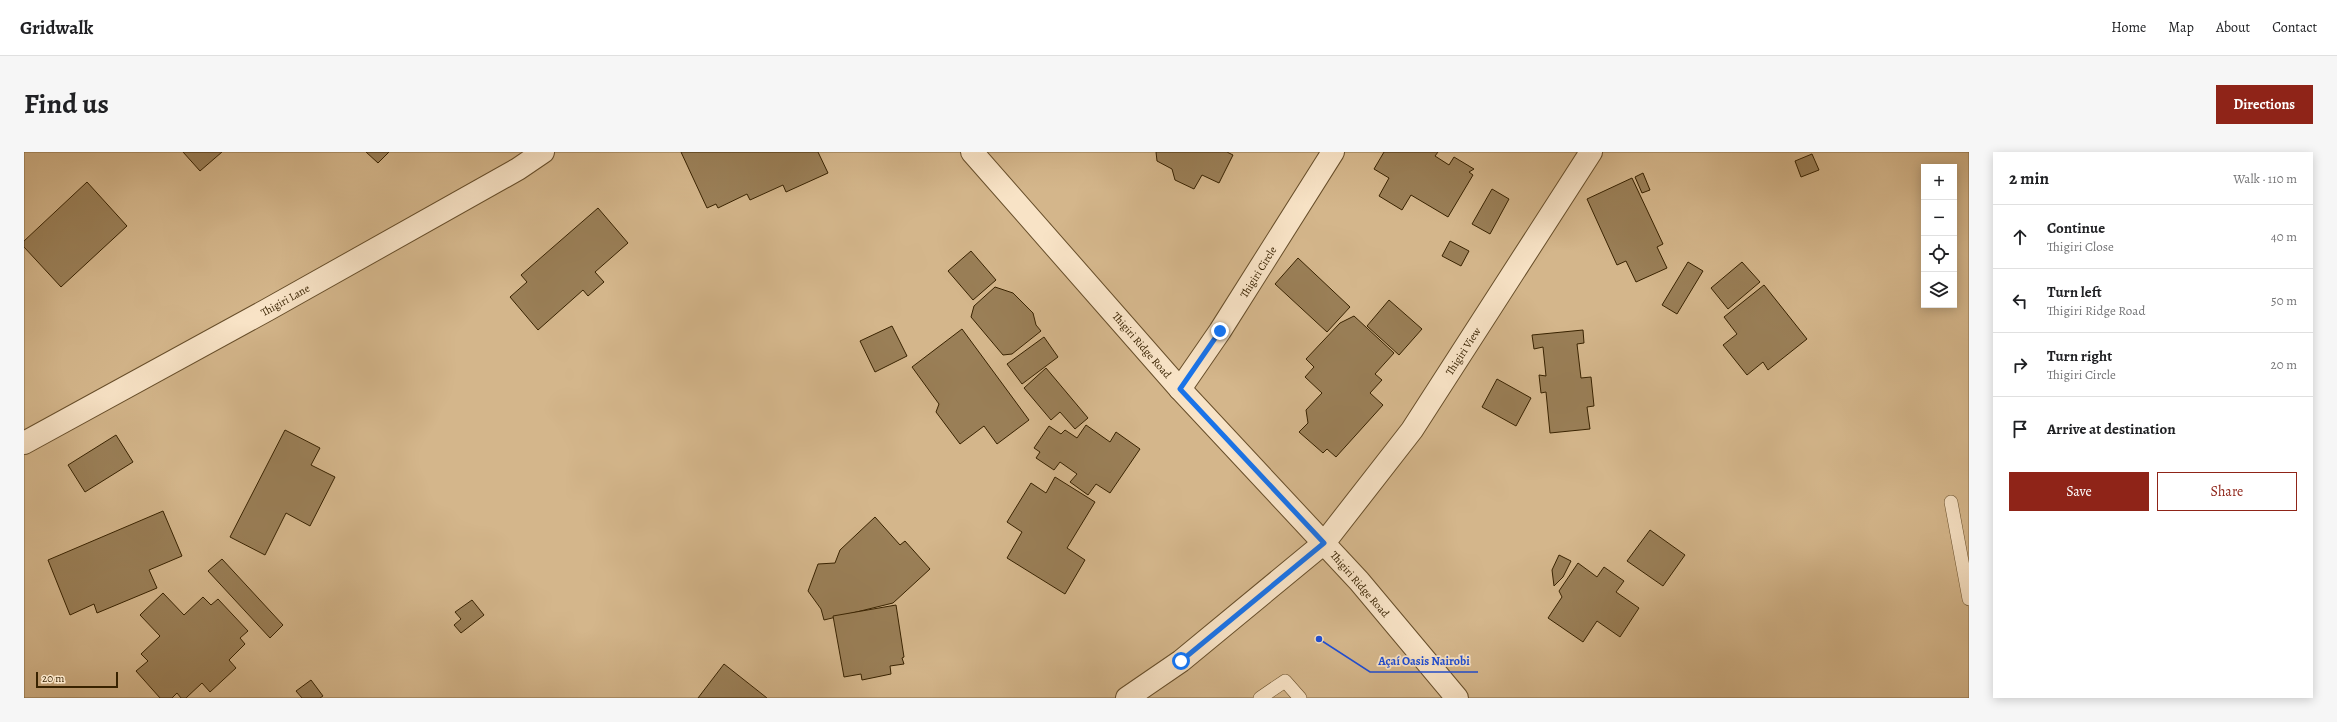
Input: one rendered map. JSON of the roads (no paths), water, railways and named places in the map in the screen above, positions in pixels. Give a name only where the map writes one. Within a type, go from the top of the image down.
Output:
[{"type":"street","name":"Thigiri Lane","points":[[24,443],[267,310],[518,169],[543,152]]},
{"type":"street","name":"Thigiri Ridge Road","points":[[972,152],[1180,389],[1359,582],[1457,698]]},
{"type":"street","name":"Thigiri Circle","points":[[1180,389],[1220,331],[1333,152]]},
{"type":"street","name":"Thigiri View","points":[[1128,698],[1181,661],[1324,543],[1412,430],[1591,152]]},
{"type":"lane","points":[[1951,502],[1969,599]]},
{"type":"lane","points":[[1260,698],[1285,681],[1300,698]]},
{"type":"place","name":"Açaí Oasis Nairobi","points":[[1319,639]]}]
